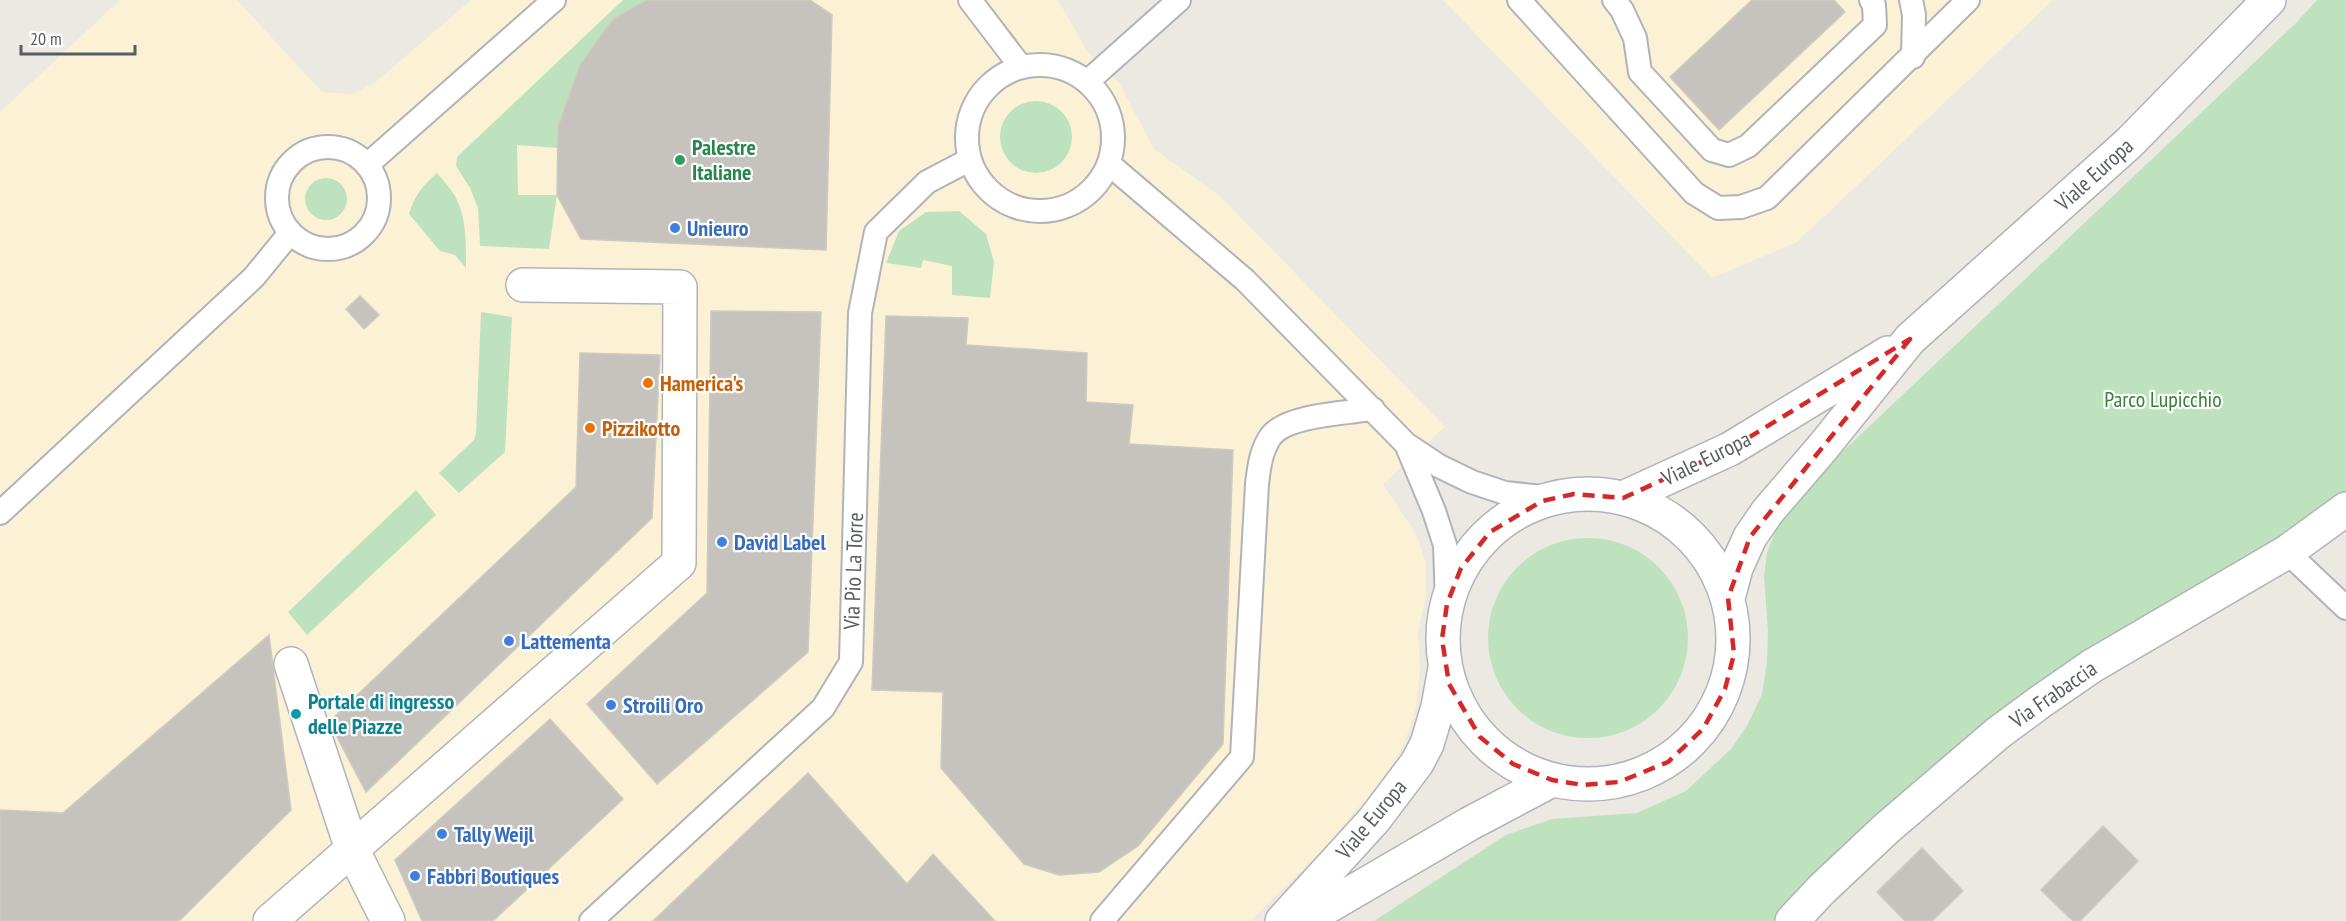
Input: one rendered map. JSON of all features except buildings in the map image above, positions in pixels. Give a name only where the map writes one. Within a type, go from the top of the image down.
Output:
[{"type":"street","name":"Viale Europa","points":[[1728,598],[1736,568],[1750,537],[1768,511],[1910,339],[2129,143],[2269,0]]},
{"type":"street","points":[[270,921],[679,563],[680,287],[523,285]]},
{"type":"street","name":"Viale Europa","points":[[1623,498],[1730,449],[1910,339]]},
{"type":"street","points":[[1589,494],[1623,498],[1655,510],[1675,523],[1710,559],[1728,598],[1734,629],[1734,654],[1725,689],[1703,729],[1668,762],[1619,782],[1583,784],[1552,780],[1513,764],[1498,754],[1480,737],[1462,712],[1449,684],[1445,668],[1442,639],[1447,604],[1461,568],[1475,548],[1490,532],[1515,513],[1553,498],[1589,494]]},
{"type":"street","name":"Via Frabaccia","points":[[1792,921],[1822,889],[1887,828],[1998,733],[2092,666],[2287,552],[2346,509]]},
{"type":"street","points":[[291,664],[352,849],[388,921]]},
{"type":"street","name":"Viale Europa","points":[[1282,921],[1374,820],[1417,763],[1427,744],[1438,707],[1445,668]]},
{"type":"street","name":"Viale Europa","points":[[1303,921],[1469,824],[1552,780]]},
{"type":"lane","points":[[367,165],[554,0]]},
{"type":"lane","points":[[970,0],[1021,67]]},
{"type":"lane","points":[[1087,82],[1179,0]]},
{"type":"lane","points":[[1519,0],[1694,193],[1718,208],[1741,207],[1767,198],[1913,57],[1968,0]]},
{"type":"lane","points":[[1614,0],[1622,10],[1635,38],[1640,72],[1712,150],[1729,155],[1748,147],[1875,25],[1874,5],[1871,0]]},
{"type":"lane","points":[[1911,0],[1914,15],[1913,57]]},
{"type":"lane","points":[[1044,65],[1066,70],[1087,82],[1102,98],[1111,119],[1114,142],[1109,164],[1098,183],[1083,198],[1064,208],[1043,212],[1021,210],[999,199],[980,182],[969,160],[966,137],[970,113],[982,92],[1000,77],[1021,67],[1044,65]]},
{"type":"lane","points":[[329,146],[356,155],[367,165],[376,179],[379,197],[372,222],[356,241],[343,247],[314,248],[301,242],[290,233],[277,206],[277,191],[281,176],[289,164],[301,154],[314,148],[329,146]]},
{"type":"lane","name":"Via Pio La Torre","points":[[591,921],[823,708],[851,662],[860,313],[876,232],[927,182],[969,160]]},
{"type":"lane","points":[[1109,164],[1245,280],[1406,444],[1439,466],[1472,482],[1505,493],[1553,498]]},
{"type":"lane","points":[[0,513],[254,277],[290,233]]},
{"type":"lane","points":[[1102,921],[1242,757],[1257,484],[1260,459],[1272,435],[1288,423],[1373,409]]},
{"type":"lane","points":[[1406,444],[1434,511],[1445,545],[1447,604]]},
{"type":"lane","points":[[2287,552],[2346,608]]},
{"type":"highlighted area","points":[[1910,339],[1750,537],[1728,598],[1734,654],[1725,689],[1703,729],[1668,762],[1619,782],[1583,785],[1552,780],[1513,764],[1480,737],[1449,684],[1442,639],[1447,604],[1461,568],[1490,532],[1542,501],[1574,494],[1623,498],[1730,449]]},
{"type":"shaded area","points":[[120,0],[237,0],[322,92],[353,94],[377,81],[471,0],[1058,0],[1087,51],[1119,83],[1154,149],[1221,197],[1445,427],[1383,484],[1416,534],[1426,563],[1426,595],[1418,633],[1420,668],[1416,708],[1404,745],[1380,782],[1327,845],[1250,921],[0,921],[0,112]]},
{"type":"shaded area","points":[[1443,0],[2053,0],[1797,242],[1712,278]]},
{"type":"green space","points":[[623,0],[647,0],[613,19],[580,65],[558,127],[558,148],[517,145],[518,195],[557,195],[549,249],[480,246],[478,208],[470,188],[456,166],[457,157]]},
{"type":"green space","name":"Parco Lupicchio","points":[[2317,0],[2346,0],[2346,495],[2315,518],[2100,649],[1779,921],[1374,921],[1506,835],[1552,819],[1637,813],[1686,791],[1731,749],[1748,724],[1762,694],[1767,663],[1768,631],[1764,576],[1767,553],[1776,529],[1790,508],[1821,472],[2297,22]]},
{"type":"green space","points":[[1043,101],[1062,111],[1070,123],[1072,137],[1070,151],[1062,163],[1050,171],[1029,173],[1010,163],[1002,151],[1000,130],[1010,111],[1022,103]]},
{"type":"green space","points":[[437,173],[455,196],[462,213],[466,268],[455,255],[440,251],[409,214],[420,191]]},
{"type":"green space","points":[[326,178],[341,184],[347,199],[341,214],[326,220],[311,214],[305,199],[311,184]]},
{"type":"green space","points":[[959,211],[986,234],[994,262],[990,298],[952,295],[952,266],[923,260],[921,268],[886,263],[899,231],[926,212]]},
{"type":"green space","points":[[481,312],[512,317],[505,452],[459,493],[439,473],[474,440],[476,433]]},
{"type":"green space","points":[[416,490],[436,515],[307,635],[288,612]]},
{"type":"green space","points":[[1588,538],[1607,540],[1635,550],[1665,575],[1680,600],[1686,619],[1688,638],[1686,657],[1676,685],[1651,715],[1626,730],[1607,736],[1588,738],[1569,736],[1541,726],[1511,701],[1496,676],[1490,657],[1488,638],[1490,619],[1500,591],[1525,561],[1550,546],[1569,540]]},
{"type":"place","name":"Palestre Italiane","points":[[680,160]]},
{"type":"place","name":"Unieuro","points":[[675,228]]},
{"type":"place","name":"Hamerica's","points":[[648,383]]},
{"type":"place","name":"Pizzikotto","points":[[590,428]]},
{"type":"place","name":"David Label","points":[[722,542]]},
{"type":"place","name":"Lattementa","points":[[509,641]]},
{"type":"place","name":"Stroili Oro","points":[[611,705]]},
{"type":"place","name":"Portale di ingresso delle Piazze","points":[[296,714]]},
{"type":"place","name":"Tally Weijl","points":[[442,834]]},
{"type":"place","name":"Fabbri Boutiques","points":[[415,876]]}]
